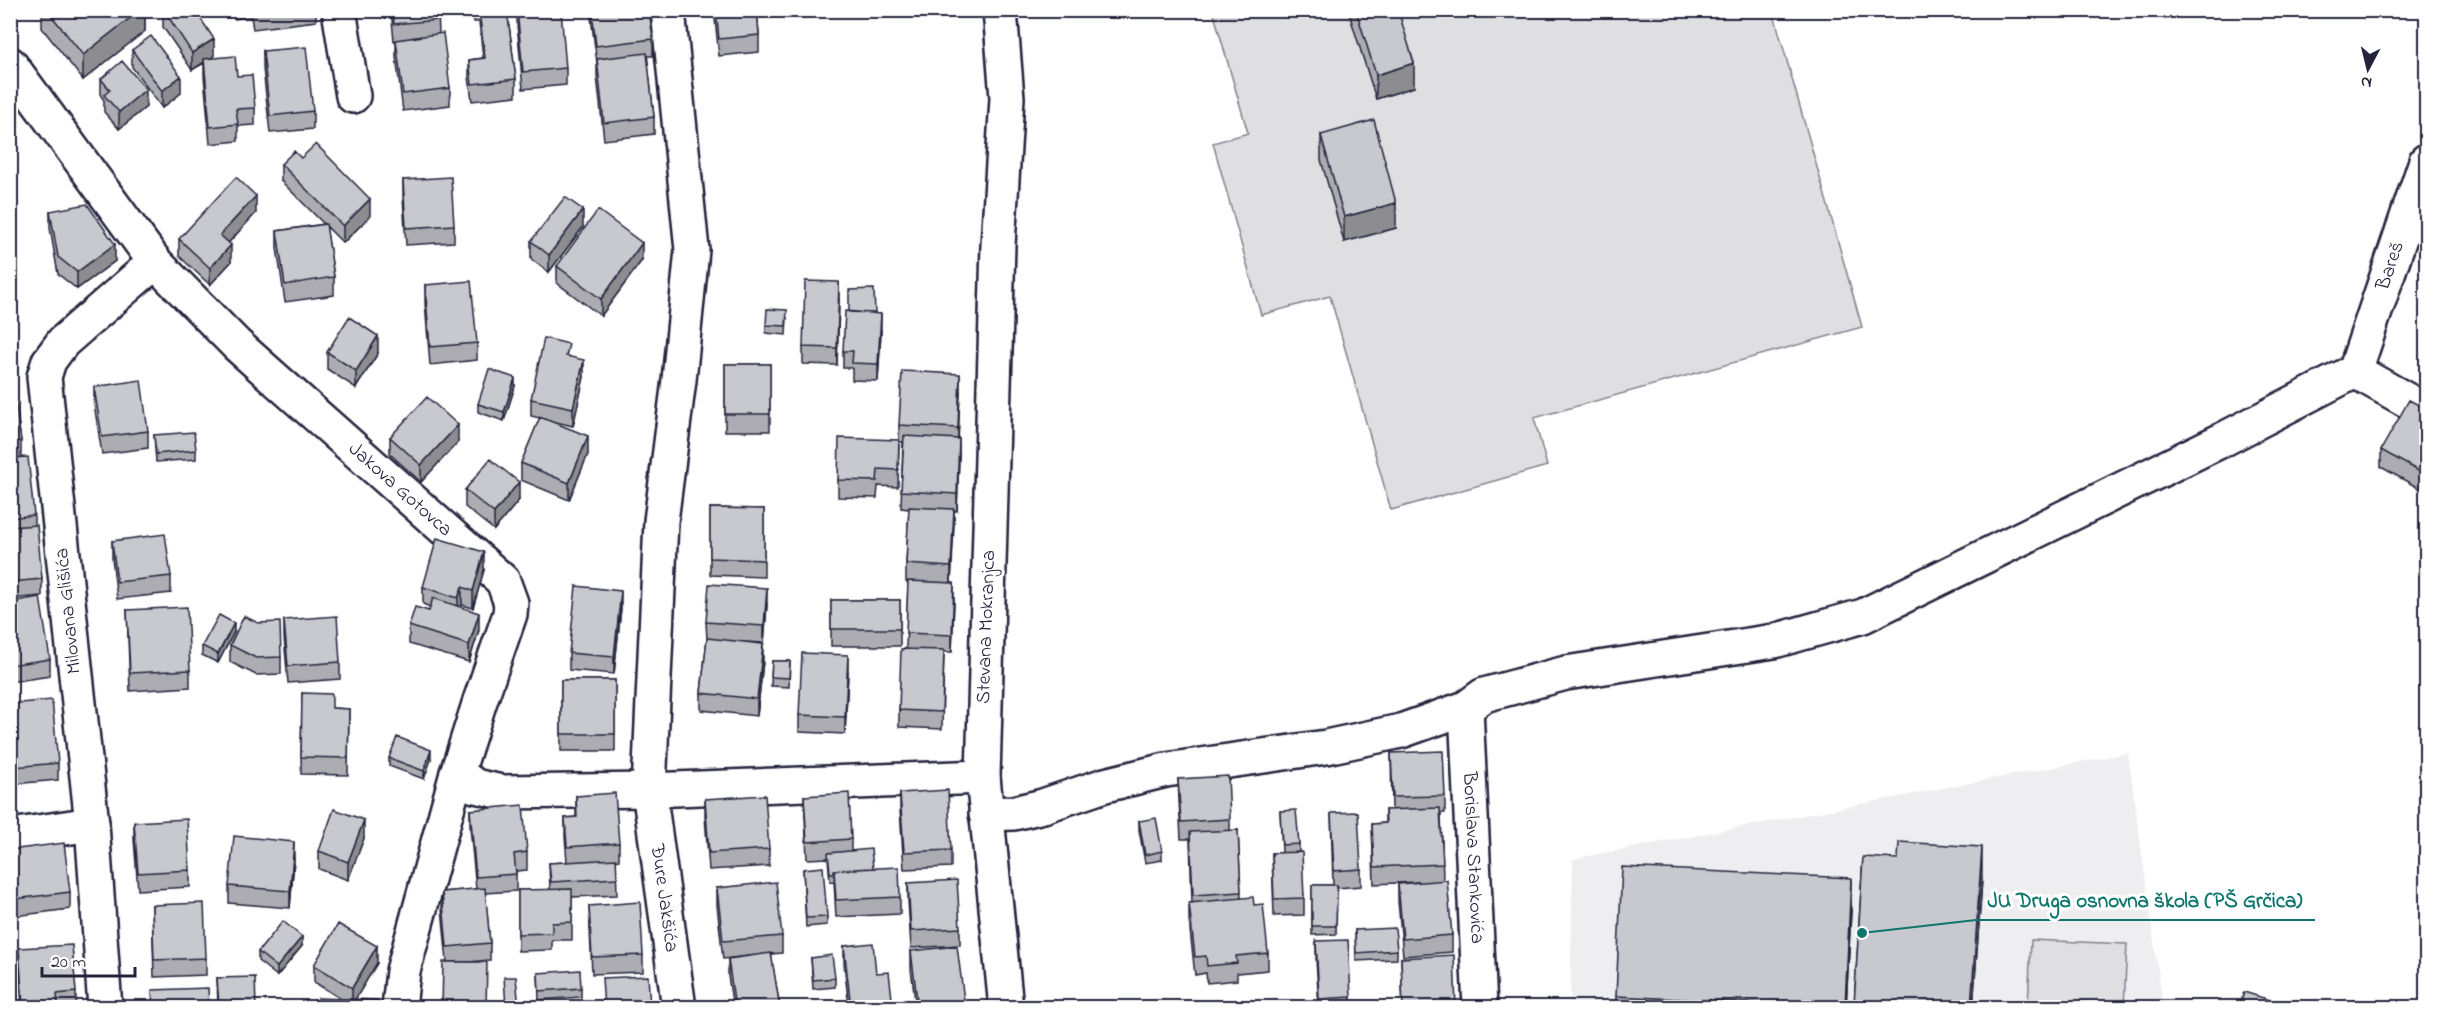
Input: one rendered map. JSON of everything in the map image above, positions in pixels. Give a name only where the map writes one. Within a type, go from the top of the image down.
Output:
[{"type":"street","points":[[339,10],[354,96]]},
{"type":"street","name":"Đure Jakšića","points":[[668,10],[692,250],[679,380],[661,521],[649,790],[679,1008]]},
{"type":"street","name":"Stevana Mokranjca","points":[[1000,10],[1007,98],[998,245],[983,777],[1006,1008]]},
{"type":"street","name":"Jakova Gotovca","points":[[10,64],[155,262],[237,345],[503,581],[511,603],[510,614],[457,773],[403,971],[399,1008]]},
{"type":"street","name":"Bareš","points":[[2355,371],[2427,161]]},
{"type":"street","name":"Milovana Glišića","points":[[105,1008],[92,824],[44,377],[49,361],[63,342],[155,262]]},
{"type":"street","points":[[986,814],[1014,813],[1044,806],[1105,784],[1166,770],[1326,747],[1401,731],[1466,708],[1484,695],[1566,673],[1774,641],[1863,616],[2234,435],[2355,371],[2427,411]]},
{"type":"street","name":"Borislava Stankovića","points":[[1466,708],[1480,1008]]},
{"type":"street","points":[[457,773],[475,786],[502,792],[649,790],[983,777]]},
{"type":"street","points":[[10,836],[92,824]]},
{"type":"shaded area","points":[[1213,11],[1773,11],[1862,327],[1534,418],[1547,466],[1391,510],[1330,296],[1261,315],[1213,143],[1248,133]]},
{"type":"shaded area","points":[[2128,753],[2163,1007],[1570,1008],[1573,859]]},
{"type":"shaded area","points":[[2031,940],[2127,944],[2124,1007],[2028,1007]]},
{"type":"building","points":[[47,10],[140,10],[83,55]]},
{"type":"building","points":[[164,10],[195,10],[214,39],[192,53]]},
{"type":"building","points":[[393,10],[438,10],[439,20],[394,24]]},
{"type":"building","points":[[507,10],[516,79],[472,84],[469,60],[485,58],[479,11]]},
{"type":"building","points":[[517,10],[561,10],[566,68],[523,72]]},
{"type":"building","points":[[592,10],[649,10],[653,39],[596,46]]},
{"type":"building","points":[[716,10],[757,10],[759,35],[719,39]]},
{"type":"building","points":[[1356,10],[1398,10],[1414,63],[1376,75]]},
{"type":"building","points":[[443,33],[450,88],[403,94],[396,40]]},
{"type":"building","points":[[151,36],[181,76],[162,91],[132,50]]},
{"type":"building","points":[[306,47],[313,111],[270,116],[263,51]]},
{"type":"building","points":[[647,53],[654,117],[604,123],[597,59]]},
{"type":"building","points":[[235,56],[237,76],[252,75],[255,108],[236,109],[238,124],[210,127],[204,59]]},
{"type":"building","points":[[122,61],[146,89],[119,112],[104,95],[110,90],[101,79]]},
{"type":"building","points":[[1374,120],[1396,203],[1344,217],[1321,135]]},
{"type":"building","points":[[316,144],[370,199],[343,226],[281,164],[294,151],[301,158]]},
{"type":"building","points":[[236,177],[256,196],[220,235],[231,245],[210,268],[179,239]]},
{"type":"building","points":[[451,177],[454,225],[406,228],[403,180]]},
{"type":"building","points":[[565,197],[583,210],[549,255],[531,241]]},
{"type":"building","points":[[87,204],[115,244],[77,272],[58,257],[50,211]]},
{"type":"building","points":[[598,210],[642,243],[601,299],[557,266]]},
{"type":"building","points":[[326,224],[334,277],[285,285],[277,231]]},
{"type":"building","points":[[471,281],[477,343],[430,347],[425,285]]},
{"type":"building","points":[[805,281],[839,282],[837,348],[803,347]]},
{"type":"building","points":[[874,289],[875,313],[849,312],[849,290]]},
{"type":"building","points":[[767,309],[787,310],[786,326],[766,325]]},
{"type":"building","points":[[845,311],[881,314],[878,364],[852,363],[853,351],[843,351]]},
{"type":"building","points":[[349,317],[378,336],[356,371],[327,352]]},
{"type":"building","points":[[544,338],[569,344],[566,356],[584,360],[573,408],[531,399]]},
{"type":"building","points":[[10,339],[16,389],[10,390]]},
{"type":"building","points":[[725,364],[770,364],[770,414],[725,414]]},
{"type":"building","points":[[489,369],[515,378],[504,412],[478,404]]},
{"type":"building","points":[[902,371],[960,374],[958,428],[899,425]]},
{"type":"building","points":[[141,380],[148,431],[102,437],[94,387]]},
{"type":"building","points":[[427,397],[458,425],[421,465],[390,437]]},
{"type":"building","points":[[2409,400],[2427,409],[2427,464],[2422,473],[2381,450]]},
{"type":"building","points":[[10,401],[15,401],[21,441],[10,442]]},
{"type":"building","points":[[540,417],[588,436],[569,483],[521,463]]},
{"type":"building","points":[[194,432],[196,450],[156,454],[154,435]]},
{"type":"building","points":[[904,436],[959,439],[957,494],[901,491]]},
{"type":"building","points":[[839,438],[899,440],[898,470],[878,469],[877,481],[838,480]]},
{"type":"building","points":[[28,457],[34,515],[10,518],[10,458]]},
{"type":"building","points":[[490,459],[519,482],[494,513],[465,490]]},
{"type":"building","points":[[909,507],[954,509],[951,567],[906,564]]},
{"type":"building","points":[[710,508],[764,509],[764,560],[710,558]]},
{"type":"building","points":[[37,525],[42,579],[10,582],[10,527]]},
{"type":"building","points":[[165,534],[171,576],[117,582],[112,541]]},
{"type":"building","points":[[437,538],[484,552],[473,591],[462,587],[458,598],[423,587]]},
{"type":"building","points":[[908,581],[954,583],[952,635],[906,633]]},
{"type":"building","points":[[709,584],[767,588],[764,626],[706,622]]},
{"type":"building","points":[[576,586],[621,591],[614,657],[569,653]]},
{"type":"building","points":[[40,597],[50,659],[10,665],[10,602]]},
{"type":"building","points":[[433,598],[479,613],[469,645],[409,626],[415,607],[429,611]]},
{"type":"building","points":[[831,600],[900,600],[900,629],[831,629]]},
{"type":"building","points":[[187,607],[190,670],[130,673],[127,610]]},
{"type":"building","points":[[219,615],[234,623],[218,654],[202,646]]},
{"type":"building","points":[[244,616],[258,623],[280,622],[281,657],[256,658],[230,645]]},
{"type":"building","points":[[337,616],[340,662],[288,666],[284,620]]},
{"type":"building","points":[[707,638],[763,644],[757,699],[701,693]]},
{"type":"building","points":[[901,649],[944,650],[942,712],[899,710]]},
{"type":"building","points":[[802,653],[848,655],[845,717],[799,715]]},
{"type":"building","points":[[772,661],[790,661],[789,678],[771,677]]},
{"type":"building","points":[[561,680],[615,680],[615,734],[561,734]]},
{"type":"building","points":[[302,693],[332,694],[332,708],[349,709],[348,758],[301,757]]},
{"type":"building","points":[[52,700],[58,763],[13,767],[10,745],[10,704]]},
{"type":"building","points":[[397,737],[431,750],[424,771],[389,758]]},
{"type":"building","points":[[1443,751],[1445,796],[1393,797],[1391,753]]},
{"type":"building","points":[[1228,776],[1230,819],[1181,822],[1178,779]]},
{"type":"building","points":[[948,790],[951,850],[904,852],[900,793]]},
{"type":"building","points":[[615,793],[619,843],[567,847],[565,818],[577,817],[576,796]]},
{"type":"building","points":[[849,793],[851,839],[807,842],[804,796]]},
{"type":"building","points":[[765,795],[769,849],[709,853],[705,799]]},
{"type":"building","points":[[523,805],[527,852],[514,854],[516,874],[476,877],[470,810]]},
{"type":"building","points":[[1440,808],[1443,864],[1374,867],[1372,824],[1386,823],[1385,810]]},
{"type":"building","points":[[334,809],[364,820],[348,862],[319,851]]},
{"type":"building","points":[[1296,810],[1299,844],[1282,845],[1280,811]]},
{"type":"building","points":[[1358,812],[1361,869],[1334,871],[1331,813]]},
{"type":"building","points":[[1156,818],[1162,851],[1145,855],[1139,821]]},
{"type":"building","points":[[187,819],[190,870],[138,873],[134,822]]},
{"type":"building","points":[[1238,830],[1241,892],[1193,895],[1190,832]]},
{"type":"building","points":[[234,836],[294,842],[290,891],[229,886]]},
{"type":"building","points":[[1899,842],[1982,847],[1971,1008],[1892,1008],[1854,1005],[1863,857],[1898,859]]},
{"type":"building","points":[[64,843],[70,892],[15,899],[10,850]]},
{"type":"building","points":[[871,849],[873,868],[834,870],[834,873],[830,873],[828,853]]},
{"type":"building","points":[[1302,852],[1304,898],[1274,899],[1272,853]]},
{"type":"building","points":[[616,859],[617,878],[551,882],[549,863]]},
{"type":"building","points":[[823,867],[827,917],[806,918],[803,869]]},
{"type":"building","points":[[899,867],[900,897],[836,900],[834,870]]},
{"type":"building","points":[[1622,867],[1851,878],[1845,1007],[1616,996]]},
{"type":"building","points":[[957,880],[960,928],[911,931],[908,883]]},
{"type":"building","points":[[1447,880],[1452,935],[1403,939],[1398,884]]},
{"type":"building","points":[[776,882],[782,936],[723,941],[717,888]]},
{"type":"building","points":[[1312,885],[1337,885],[1336,926],[1312,926]]},
{"type":"building","points":[[485,888],[490,943],[447,947],[442,892]]},
{"type":"building","points":[[572,889],[572,922],[552,923],[552,933],[518,934],[518,890]]},
{"type":"building","points":[[1253,897],[1254,905],[1263,904],[1268,953],[1236,956],[1237,963],[1207,966],[1206,956],[1195,957],[1189,903]]},
{"type":"building","points":[[640,902],[643,955],[592,957],[589,906]]},
{"type":"building","points":[[204,903],[206,958],[154,960],[152,905]]},
{"type":"building","points":[[283,921],[302,937],[277,967],[258,952]]},
{"type":"building","points":[[338,924],[377,946],[352,988],[314,965]]},
{"type":"building","points":[[1395,928],[1397,950],[1356,953],[1355,930]]},
{"type":"building","points":[[1348,940],[1351,997],[1319,999],[1316,941]]},
{"type":"building","points":[[873,943],[876,973],[889,972],[893,1008],[851,1008],[844,946]]},
{"type":"building","points":[[72,945],[76,992],[57,994],[58,1004],[23,1006],[19,948]]},
{"type":"building","points":[[957,946],[965,1008],[918,1008],[911,951]]},
{"type":"building","points":[[771,953],[780,1008],[735,1008],[728,959]]},
{"type":"building","points":[[832,955],[835,978],[813,980],[811,958]]},
{"type":"building","points":[[1454,955],[1456,1008],[1403,1008],[1401,958]]},
{"type":"building","points":[[443,962],[487,962],[486,1008],[442,1008]]},
{"type":"building","points":[[580,970],[581,988],[539,991],[538,973]]},
{"type":"building","points":[[648,976],[650,1008],[604,1008],[602,978]]},
{"type":"building","points":[[255,977],[256,1008],[219,1006],[217,978]]},
{"type":"building","points":[[504,977],[516,977],[519,1008],[506,1008]]},
{"type":"building","points":[[208,988],[209,1008],[153,1008],[152,990]]},
{"type":"building","points":[[2244,992],[2296,1008],[2239,1008]]},
{"type":"building","points":[[318,998],[377,1000],[377,1008],[318,1008]]},
{"type":"place","name":"JU Druga osnovna škola (PŠ Grčica)","points":[[1862,933]]}]
